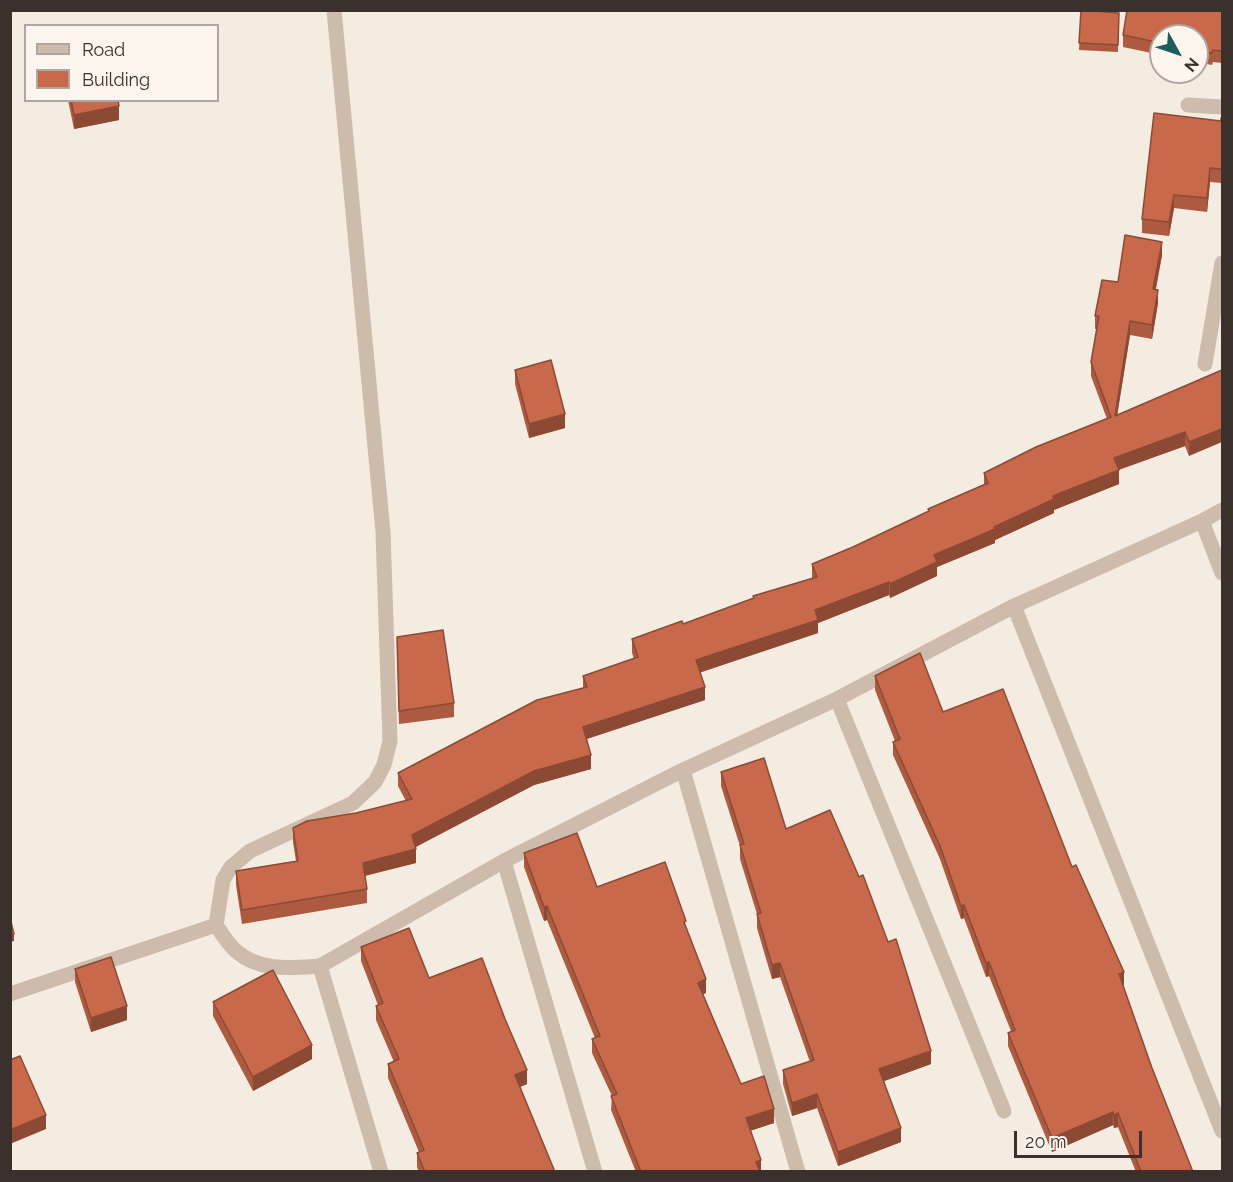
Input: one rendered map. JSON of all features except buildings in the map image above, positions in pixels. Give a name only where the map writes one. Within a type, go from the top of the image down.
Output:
[{"type":"street","points":[[334,10],[383,532],[390,741],[384,765],[375,782],[353,803],[250,851],[231,867],[222,880],[216,925],[234,950],[248,960],[263,966],[288,968],[320,966],[504,861],[683,770],[837,699],[1014,606],[1222,510]]},
{"type":"street","points":[[1188,105],[1222,107]]},
{"type":"street","points":[[1205,364],[1222,263]]},
{"type":"street","points":[[1202,521],[1222,573]]},
{"type":"street","points":[[1014,606],[1222,1131]]},
{"type":"street","points":[[837,699],[1004,1111]]},
{"type":"street","points":[[683,770],[798,1172]]},
{"type":"street","points":[[504,861],[594,1172]]},
{"type":"street","points":[[10,994],[216,925]]},
{"type":"street","points":[[320,966],[381,1172]]}]
